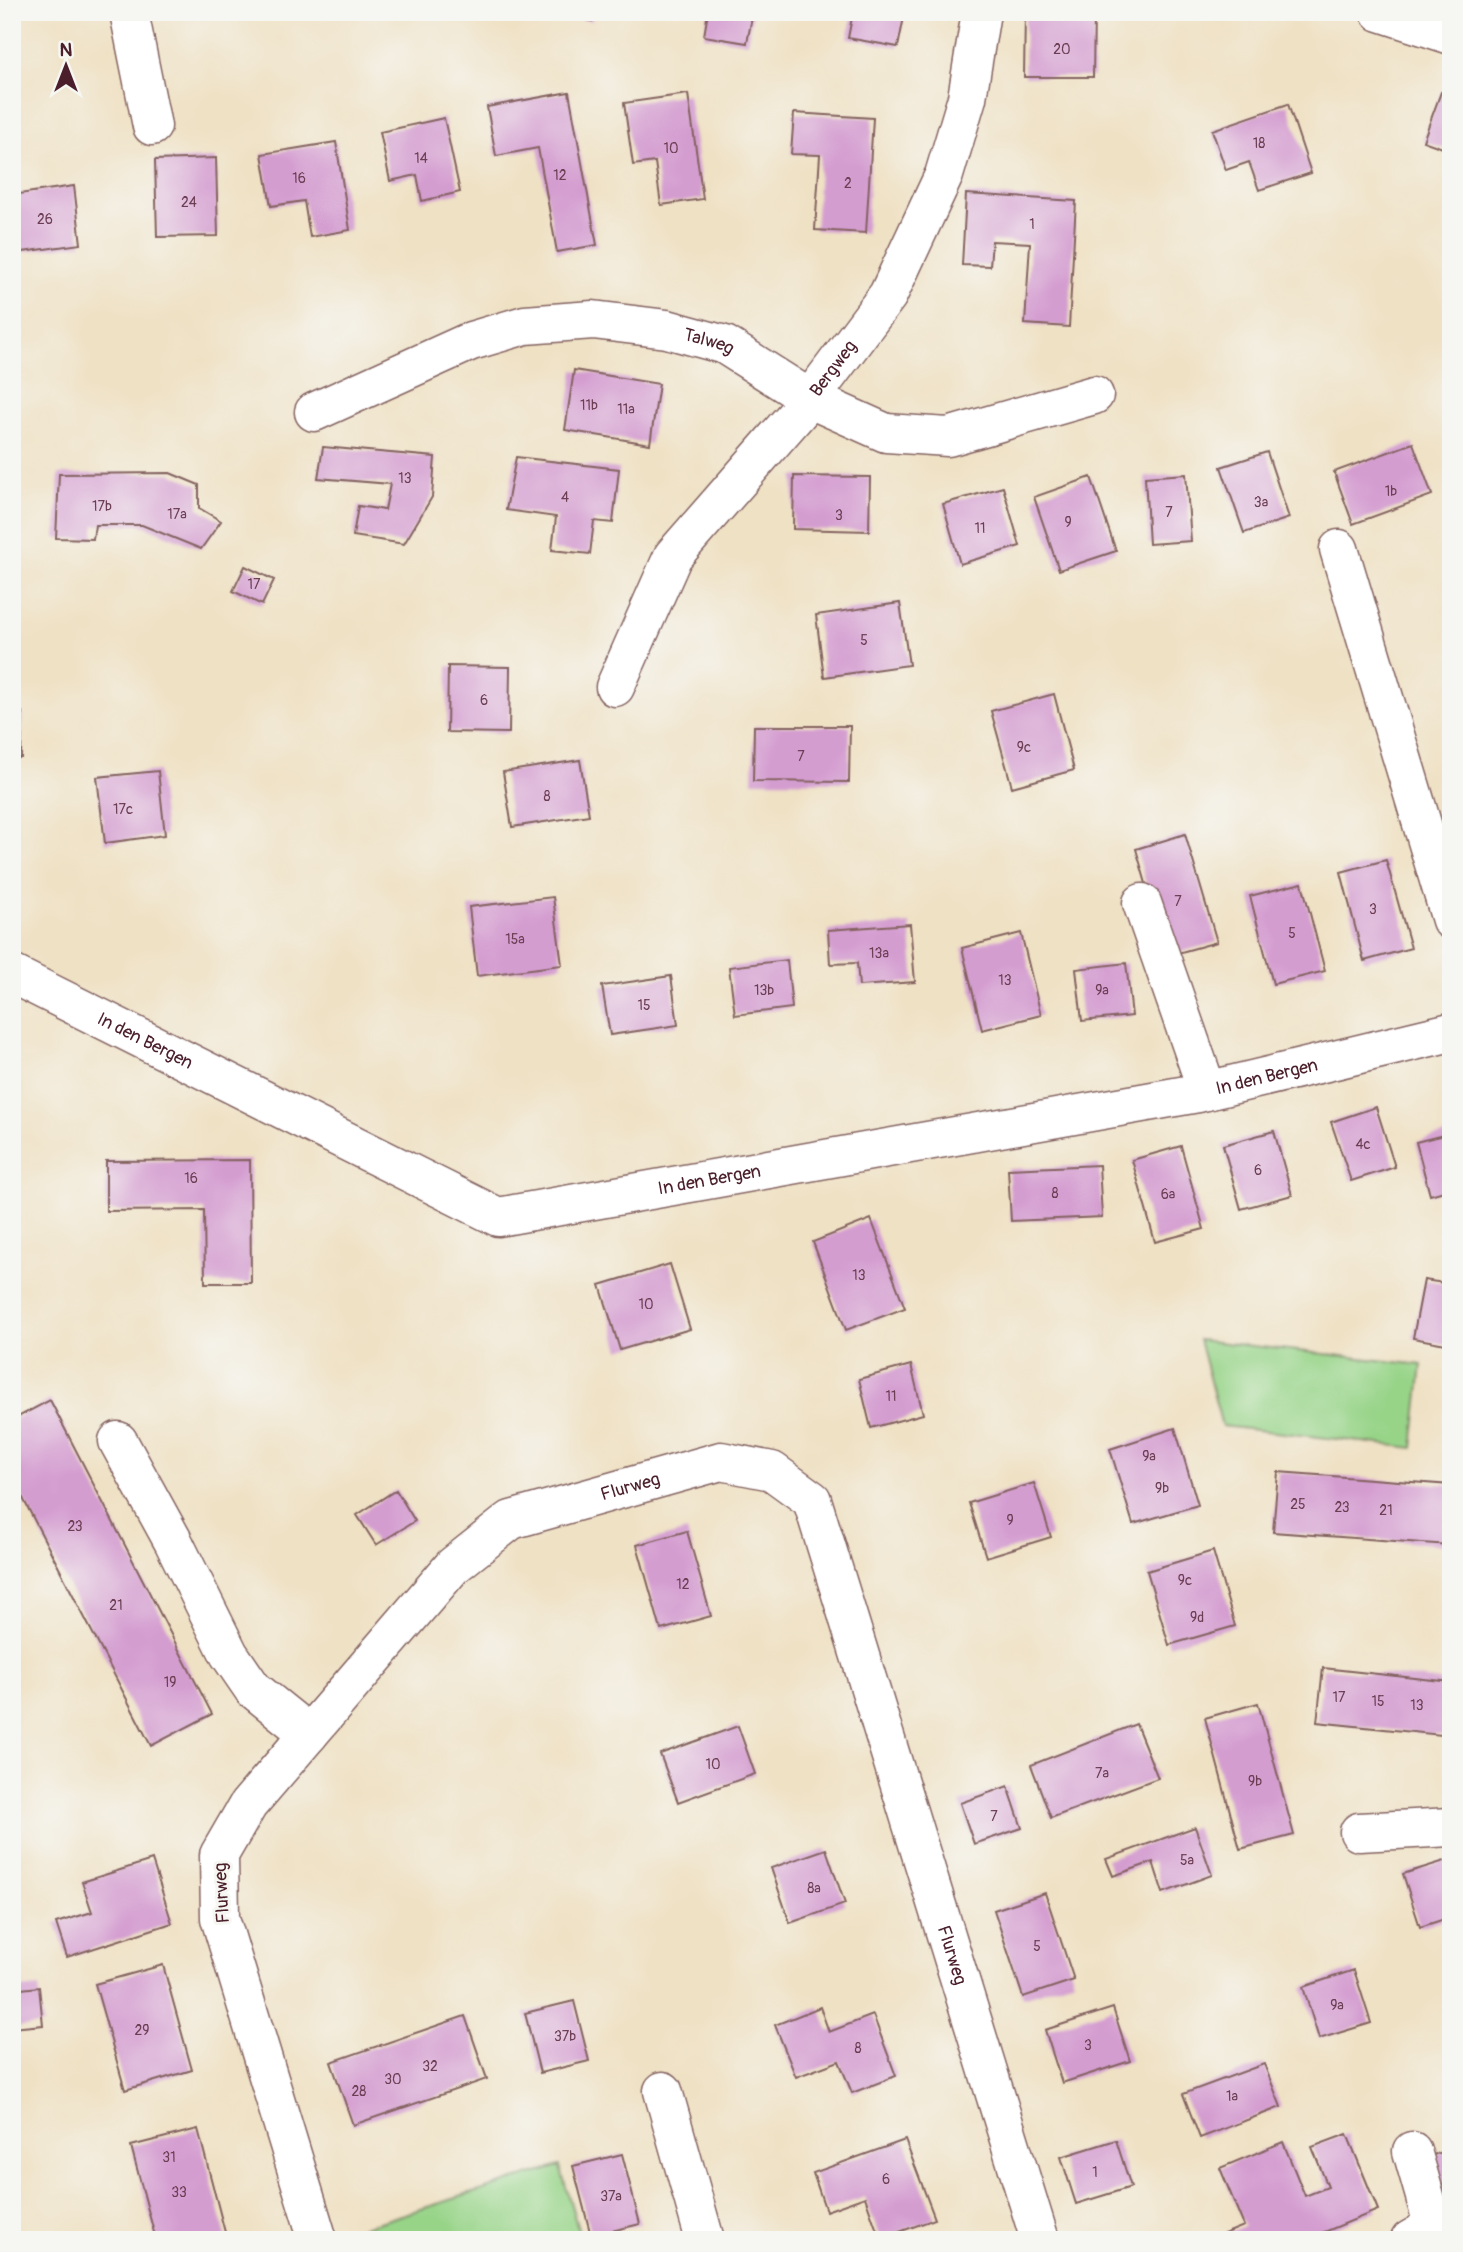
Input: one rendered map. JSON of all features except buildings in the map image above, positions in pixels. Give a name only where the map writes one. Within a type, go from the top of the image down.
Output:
[{"type":"street","points":[[129,12],[152,126]]},
{"type":"street","name":"Bergweg","points":[[615,687],[673,556],[810,399],[888,295],[944,175],[967,98],[981,12]]},
{"type":"street","points":[[1380,12],[1451,34]]},
{"type":"street","name":"Talweg","points":[[314,412],[471,341],[525,325],[593,320],[667,329],[725,345],[810,399],[886,433],[948,437],[1094,395]]},
{"type":"street","points":[[1339,549],[1451,920]]},
{"type":"street","points":[[1142,903],[1207,1090]]},
{"type":"street","name":"In den Bergen","points":[[12,974],[498,1217],[1207,1090],[1451,1032]]},
{"type":"street","points":[[118,1441],[173,1541],[229,1654],[253,1689],[309,1734]]},
{"type":"street","name":"Flurweg","points":[[318,2240],[220,1918],[219,1856],[248,1805],[453,1566],[511,1520],[721,1461],[772,1471],[812,1500],[1040,2240]]},
{"type":"street","points":[[1359,1832],[1451,1826]]},
{"type":"street","points":[[663,2091],[705,2240]]},
{"type":"street","points":[[1410,2240],[1422,2233],[1432,2221],[1412,2151]]},
{"type":"green space","points":[[1199,1340],[1422,1365],[1413,1448],[1222,1426]]},
{"type":"green space","points":[[560,2166],[581,2240],[335,2240],[334,2236]]}]
